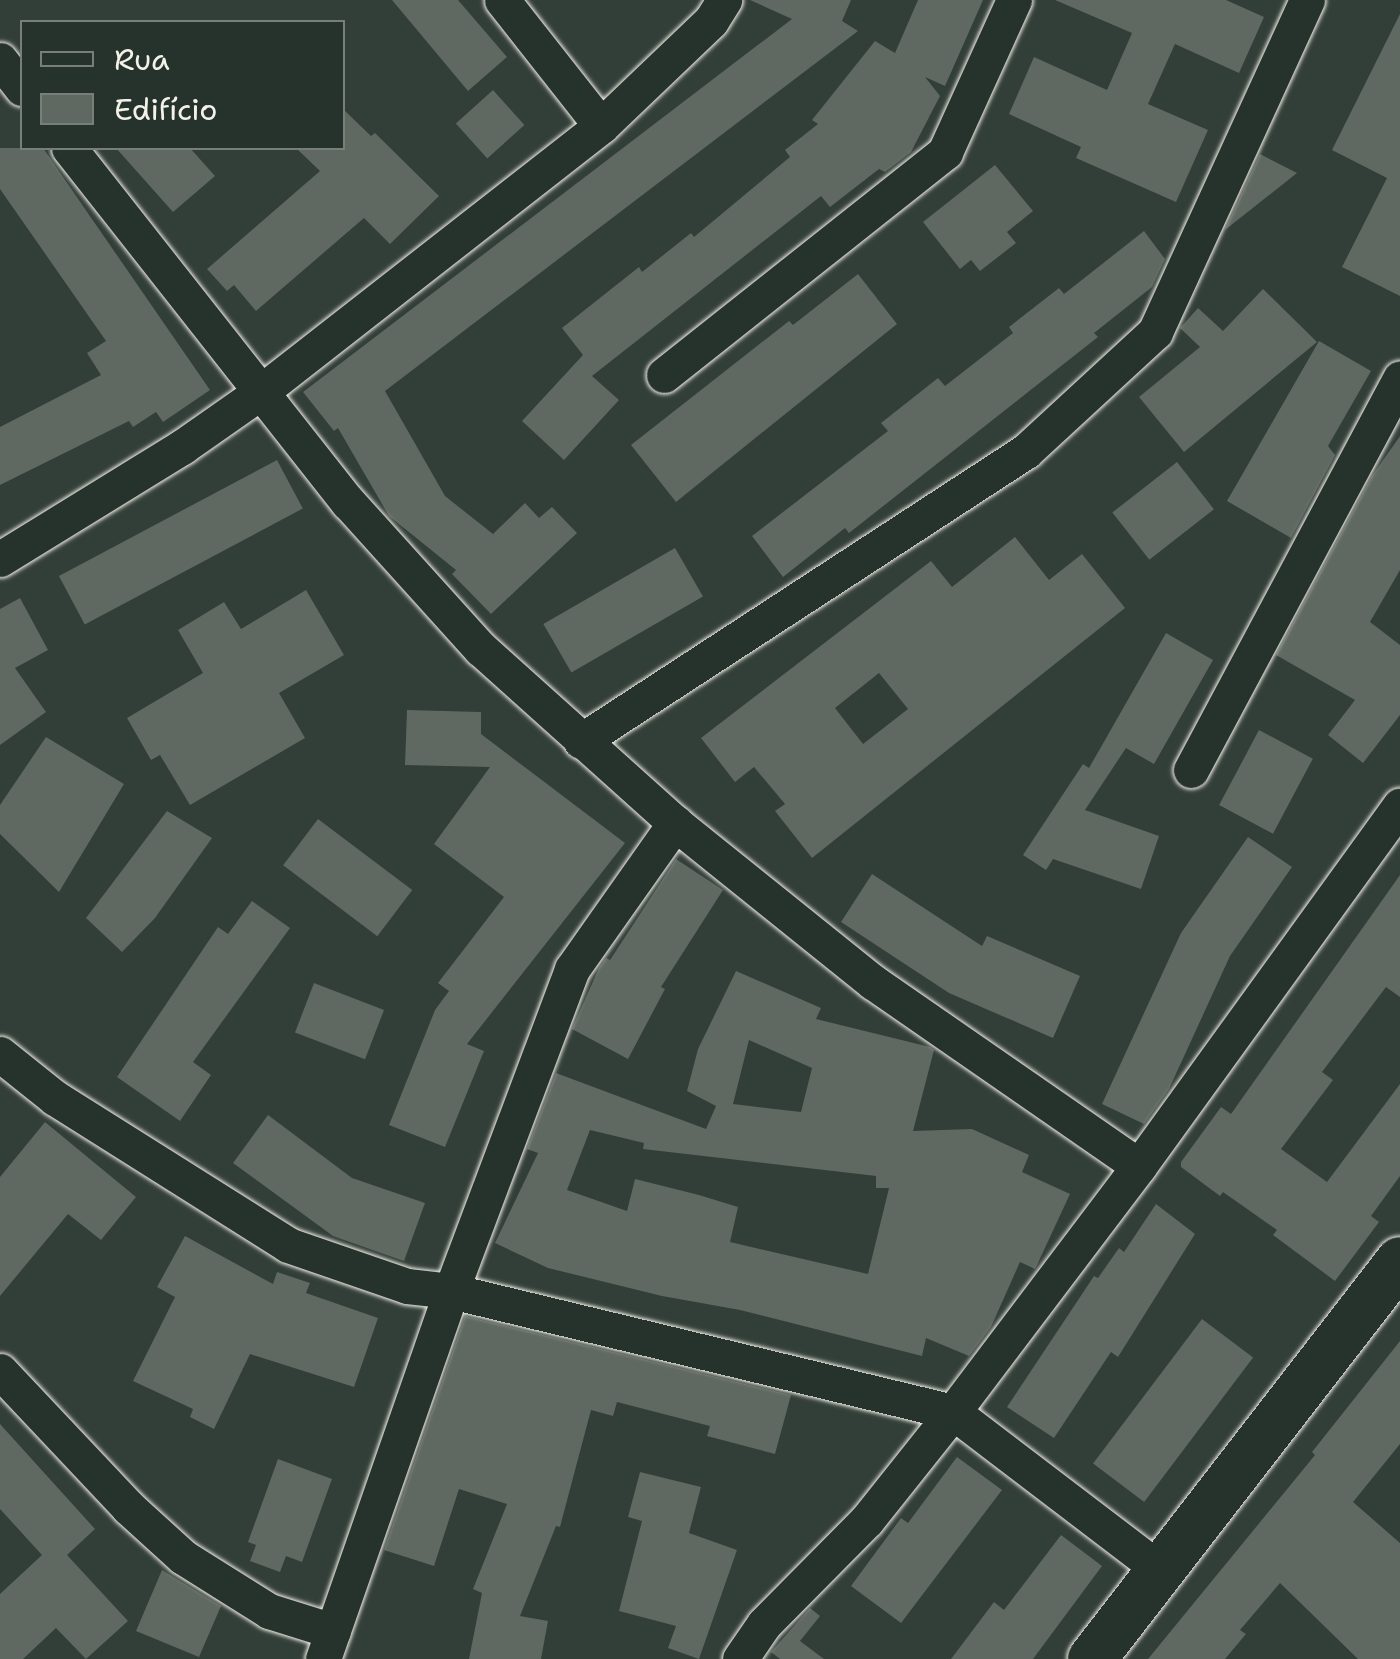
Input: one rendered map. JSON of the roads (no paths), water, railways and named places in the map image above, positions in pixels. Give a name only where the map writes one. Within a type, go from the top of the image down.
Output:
[{"type":"main road","points":[[1092,1659],[1400,1261]]},
{"type":"street","points":[[502,0],[601,126]]},
{"type":"street","points":[[0,558],[182,448],[262,391],[601,126],[711,21],[724,0]]},
{"type":"street","points":[[664,375],[944,152],[1014,0]]},
{"type":"street","points":[[582,741],[1026,450],[1156,332],[1307,0]]},
{"type":"street","points":[[0,60],[20,85]]},
{"type":"street","points":[[71,150],[348,502],[481,649],[676,824],[872,982],[1139,1166]]},
{"type":"street","points":[[1191,770],[1400,378]]},
{"type":"street","points":[[740,1659],[772,1614],[867,1520],[952,1412],[1139,1166],[1400,806]]},
{"type":"street","points":[[0,1371],[128,1507],[183,1557],[328,1645],[451,1291],[572,969],[676,824]]},
{"type":"street","points":[[0,1054],[55,1098],[288,1244],[407,1286],[451,1291],[952,1412],[1158,1569]]}]
